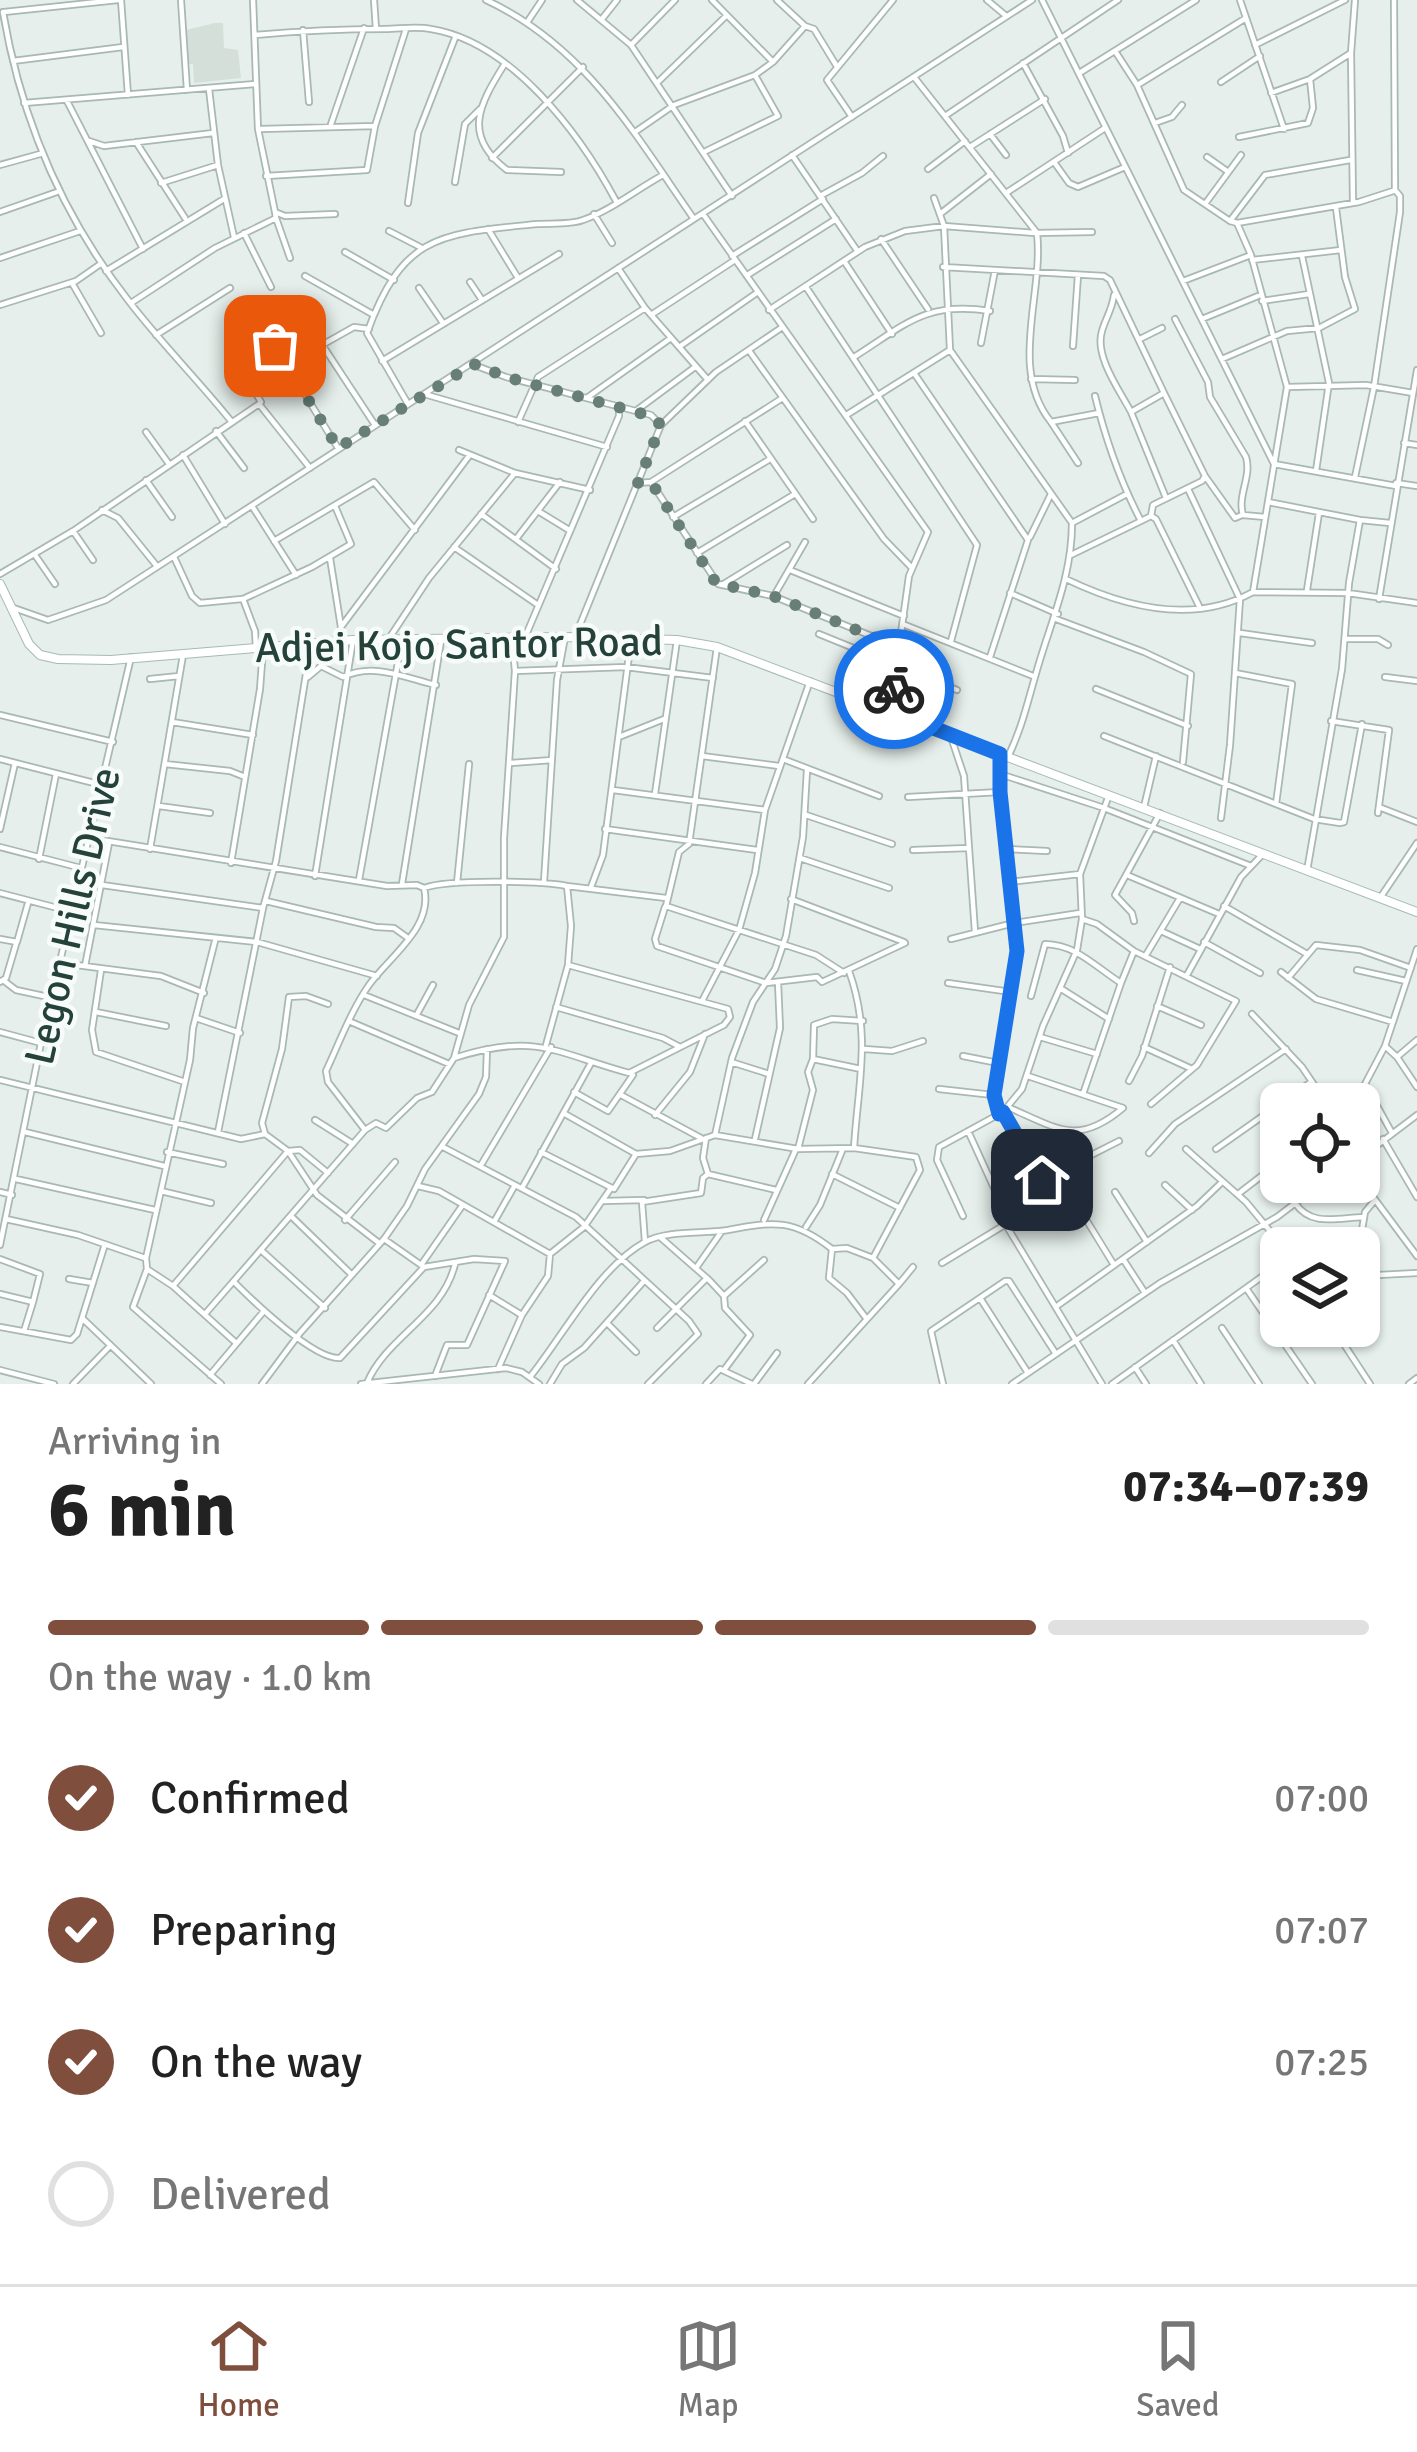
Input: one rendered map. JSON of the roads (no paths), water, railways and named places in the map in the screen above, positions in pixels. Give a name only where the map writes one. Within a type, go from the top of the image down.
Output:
[{"type":"street","points":[[128,95],[119,0],[2,12],[24,103],[57,192],[130,304],[231,421]]},
{"type":"street","points":[[181,0],[187,90]]},
{"type":"street","points":[[253,0],[258,129],[290,258]]},
{"type":"street","points":[[374,0],[376,29]]},
{"type":"street","points":[[486,0],[528,21],[583,67],[694,219]]},
{"type":"street","points":[[528,21],[542,0]]},
{"type":"street","points":[[577,0],[631,45],[732,196]]},
{"type":"street","points":[[602,19],[617,0]]},
{"type":"street","points":[[631,45],[676,0]]},
{"type":"street","points":[[712,0],[773,62]]},
{"type":"street","points":[[777,0],[814,29],[837,67]]},
{"type":"street","points":[[852,118],[827,80],[893,0]]},
{"type":"street","points":[[987,0],[1007,16]]},
{"type":"street","points":[[6,602],[42,620],[56,620],[106,600],[1032,0]]},
{"type":"street","points":[[1042,0],[1274,464]]},
{"type":"street","points":[[945,116],[1118,0]]},
{"type":"street","points":[[1081,72],[1196,0]]},
{"type":"street","points":[[1249,0],[1240,2],[1283,129]]},
{"type":"street","points":[[1255,45],[1327,3],[1345,0]]},
{"type":"street","points":[[1353,203],[1355,0]]},
{"type":"street","points":[[1355,477],[1374,387],[1400,212],[1395,190],[1394,0]]},
{"type":"street","points":[[992,27],[994,10]]},
{"type":"street","points":[[658,82],[726,16]]},
{"type":"street","points":[[1137,85],[1246,18]]},
{"type":"street","points":[[634,132],[674,105],[755,75],[805,26]]},
{"type":"street","points":[[255,35],[364,28],[430,29],[455,38],[505,65],[551,103],[579,138],[616,201]]},
{"type":"street","points":[[330,125],[364,28]]},
{"type":"street","points":[[266,176],[367,170],[375,126],[406,29]]},
{"type":"street","points":[[303,30],[309,102]]},
{"type":"street","points":[[408,202],[418,133],[455,38]]},
{"type":"street","points":[[0,58],[123,47]]},
{"type":"street","points":[[1115,51],[1137,85],[1184,190],[1234,222],[1251,258],[1287,387],[1253,592]]},
{"type":"street","points":[[1271,93],[1310,79],[1352,53]]},
{"type":"street","points":[[1221,82],[1260,56]]},
{"type":"street","points":[[1023,63],[1068,153]]},
{"type":"street","points":[[455,182],[465,124],[480,109],[505,65]]},
{"type":"street","points":[[492,158],[583,67]]},
{"type":"street","points":[[706,152],[778,116],[755,75]]},
{"type":"street","points":[[914,77],[1035,233],[1031,379],[1078,464]]},
{"type":"street","points":[[1238,137],[1310,121],[1310,79]]},
{"type":"street","points":[[24,103],[255,84]]},
{"type":"street","points":[[209,89],[218,165],[234,238]]},
{"type":"street","points":[[928,170],[1045,99]]},
{"type":"street","points":[[68,101],[143,249]]},
{"type":"street","points":[[1155,123],[1172,117],[1182,105]]},
{"type":"street","points":[[480,109],[478,128],[492,158],[507,170],[561,172]]},
{"type":"street","points":[[258,129],[375,126]]},
{"type":"street","points":[[1006,194],[1105,128]]},
{"type":"street","points":[[85,139],[104,146],[213,133]]},
{"type":"street","points":[[990,134],[1006,155]]},
{"type":"street","points":[[136,142],[186,220]]},
{"type":"street","points":[[0,165],[40,154]]},
{"type":"street","points":[[792,155],[858,251]]},
{"type":"street","points":[[1205,204],[1240,155]]},
{"type":"street","points":[[651,315],[883,156]]},
{"type":"street","points":[[1207,157],[1228,172]]},
{"type":"street","points":[[1234,222],[1268,174],[1352,160]]},
{"type":"street","points":[[1054,162],[1069,183],[1078,187],[1125,167]]},
{"type":"street","points":[[161,184],[218,165]]},
{"type":"street","points":[[940,214],[992,174]]},
{"type":"street","points":[[408,404],[368,337],[374,315],[394,280],[420,247],[439,238],[488,229],[581,221],[663,175]]},
{"type":"street","points":[[1234,222],[1353,203],[1395,190]]},
{"type":"street","points":[[0,212],[57,192]]},
{"type":"street","points":[[934,198],[944,226],[950,350],[1072,523],[1071,555],[1057,617],[1035,677],[1027,716],[1004,755],[1000,774],[1017,951],[994,1095],[1042,1180],[1119,1141]]},
{"type":"street","points":[[106,271],[224,199]]},
{"type":"street","points":[[1222,359],[1273,336],[1319,328],[1354,309],[1335,206]]},
{"type":"street","points":[[130,304],[276,215],[335,214]]},
{"type":"street","points":[[594,214],[612,243]]},
{"type":"street","points":[[703,214],[928,532],[911,567],[890,711]]},
{"type":"street","points":[[746,275],[836,219]]},
{"type":"street","points":[[769,310],[858,251],[905,231],[944,226],[1092,232]]},
{"type":"street","points":[[488,229],[518,278]]},
{"type":"street","points":[[0,258],[80,231]]},
{"type":"street","points":[[389,231],[420,247]]},
{"type":"street","points":[[244,233],[271,287]]},
{"type":"street","points":[[881,239],[929,311]]},
{"type":"street","points":[[1184,281],[1251,258],[1342,250]]},
{"type":"street","points":[[345,252],[394,280]]},
{"type":"street","points":[[382,361],[560,254]]},
{"type":"street","points":[[1302,256],[1329,383],[1316,471]]},
{"type":"street","points":[[844,261],[892,334]]},
{"type":"street","points":[[0,305],[72,283],[101,264]]},
{"type":"street","points":[[944,267],[1104,276],[1225,509],[1235,518],[1243,514],[1265,517]]},
{"type":"street","points":[[618,268],[645,308],[708,381]]},
{"type":"street","points":[[981,343],[995,270]]},
{"type":"street","points":[[1073,346],[1078,275]]},
{"type":"street","points":[[305,276],[374,315]]},
{"type":"street","points":[[470,282],[482,300]]},
{"type":"street","points":[[72,283],[101,333]]},
{"type":"street","points":[[806,287],[977,545],[951,641]]},
{"type":"street","points":[[156,335],[230,288]]},
{"type":"street","points":[[418,288],[443,324]]},
{"type":"street","points":[[1114,289],[1112,314],[1101,341],[1166,497]]},
{"type":"street","points":[[679,347],[758,292]]},
{"type":"street","points":[[1202,319],[1261,298],[1312,294]]},
{"type":"street","points":[[296,304],[375,425]]},
{"type":"street","points":[[854,357],[929,311],[946,307],[990,311]]},
{"type":"street","points":[[518,422],[532,384],[544,370],[645,308]]},
{"type":"street","points":[[254,312],[338,448]]},
{"type":"street","points":[[1175,319],[1208,382],[1210,397],[1246,458],[1243,514]]},
{"type":"street","points":[[322,345],[354,327],[369,328]]},
{"type":"street","points":[[544,882],[562,669],[570,638],[661,425],[708,381],[781,328]]},
{"type":"street","points":[[1140,339],[1162,328]]},
{"type":"street","points":[[588,397],[671,338]]},
{"type":"street","points":[[228,348],[259,404],[310,469]]},
{"type":"street","points":[[846,415],[950,350]]},
{"type":"street","points":[[750,352],[884,539],[911,567]]},
{"type":"street","points":[[474,364],[636,410],[661,425]]},
{"type":"street","points":[[636,410],[695,367]]},
{"type":"street","points":[[1379,599],[1417,370]]},
{"type":"street","points":[[914,373],[1028,540]]},
{"type":"street","points":[[1031,379],[1075,380]]},
{"type":"street","points":[[1287,387],[1329,383],[1413,393]]},
{"type":"street","points":[[1131,412],[1164,392]]},
{"type":"street","points":[[424,394],[607,447]]},
{"type":"street","points":[[1095,396],[1109,457],[1141,521]]},
{"type":"street","points":[[638,483],[651,482],[781,399]]},
{"type":"street","points":[[0,574],[73,531],[259,404]]},
{"type":"street","points":[[383,408],[387,416]]},
{"type":"street","points":[[524,638],[590,490],[619,408]]},
{"type":"street","points":[[1052,422],[1099,413]]},
{"type":"street","points":[[745,422],[813,519]]},
{"type":"street","points":[[216,431],[244,468]]},
{"type":"street","points":[[146,432],[170,464]]},
{"type":"street","points":[[1404,443],[1417,445]]},
{"type":"street","points":[[459,450],[515,472],[590,490]]},
{"type":"street","points":[[183,454],[225,524]]},
{"type":"street","points":[[341,627],[470,456]]},
{"type":"street","points":[[673,517],[770,459]]},
{"type":"street","points":[[1274,464],[1417,486]]},
{"type":"street","points":[[388,640],[515,472]]},
{"type":"street","points":[[1199,606],[1150,508],[1205,476]]},
{"type":"street","points":[[146,480],[172,517]]},
{"type":"street","points":[[274,541],[374,482],[415,530]]},
{"type":"street","points":[[516,539],[560,482]]},
{"type":"street","points":[[651,482],[696,554],[722,585],[773,596],[901,648]]},
{"type":"street","points":[[1188,489],[1240,599],[1221,818]]},
{"type":"street","points":[[696,554],[795,494]]},
{"type":"street","points":[[990,657],[1028,540],[1051,494]]},
{"type":"street","points":[[1072,523],[1127,494]]},
{"type":"street","points":[[1268,502],[1390,524]]},
{"type":"street","points":[[252,506],[296,575]]},
{"type":"street","points":[[174,557],[200,603],[244,599],[330,558],[352,542],[335,506]]},
{"type":"street","points":[[103,510],[118,518],[158,567]]},
{"type":"street","points":[[538,511],[571,531]]},
{"type":"street","points":[[1307,591],[1319,513]]},
{"type":"street","points":[[481,514],[556,569]]},
{"type":"street","points":[[1071,555],[1151,517]]},
{"type":"street","points":[[1307,871],[1346,639],[1360,520]]},
{"type":"street","points":[[73,531],[93,560]]},
{"type":"street","points":[[773,596],[805,542]]},
{"type":"street","points":[[722,585],[788,545]]},
{"type":"street","points":[[454,547],[540,607]]},
{"type":"street","points":[[35,555],[55,584]]},
{"type":"street","points":[[315,876],[349,675],[348,640],[341,627],[330,558]]},
{"type":"street","points":[[790,570],[904,616]]},
{"type":"street","points":[[1066,579],[1141,608],[1176,610],[1240,599],[1253,592],[1307,591],[1417,603]]},
{"type":"street","name":"Adjei Kojo Santor Road","points":[[0,584],[29,644],[45,657],[87,661],[311,648],[348,640],[677,640],[717,647],[1417,912]]},
{"type":"street","points":[[1010,593],[1189,672],[1193,679],[1183,764]]},
{"type":"street","points":[[231,863],[253,735],[260,648],[244,599]]},
{"type":"street","points":[[904,625],[1035,677]]},
{"type":"street","points":[[1239,633],[1312,643]]},
{"type":"street","points":[[819,634],[957,690]]},
{"type":"street","points":[[205,1314],[365,1130],[376,1123],[386,1128],[392,1125],[417,1098],[432,1092],[452,1061],[469,1005],[504,937],[512,638]]},
{"type":"street","points":[[1346,639],[1378,639],[1388,645]]},
{"type":"street","points":[[359,880],[402,640]]},
{"type":"street","points":[[592,887],[613,790],[631,640]]},
{"type":"street","points":[[655,794],[677,640]]},
{"type":"street","points":[[402,886],[441,641]]},
{"type":"street","points":[[717,647],[690,841],[679,852],[655,940],[657,946],[766,983],[817,977],[822,982],[905,943],[791,899]]},
{"type":"street","points":[[311,648],[321,666],[344,677],[395,672],[436,685]]},
{"type":"street","points":[[218,1132],[273,870],[311,648]]},
{"type":"street","points":[[150,849],[183,655]]},
{"type":"street","name":"Legon Hills Drive","points":[[1,1240],[41,1043],[131,657]]},
{"type":"street","points":[[307,677],[321,666]]},
{"type":"street","points":[[514,671],[626,667],[713,678]]},
{"type":"street","points":[[1235,674],[1292,685],[1276,804]]},
{"type":"street","points":[[150,680],[179,676]]},
{"type":"street","points":[[1385,676],[1417,681]]},
{"type":"street","points":[[701,1001],[739,930],[765,810],[810,681]]},
{"type":"street","points":[[1096,689],[1189,726]]},
{"type":"street","points":[[0,716],[112,742]]},
{"type":"street","points":[[619,736],[665,719]]},
{"type":"street","points":[[172,722],[253,735]]},
{"type":"street","points":[[1331,722],[1389,730],[1378,810],[1417,822]]},
{"type":"street","points":[[1104,736],[1314,819],[1344,822],[1362,724]]},
{"type":"street","points":[[950,733],[966,796],[975,933]]},
{"type":"street","points":[[958,750],[964,738]]},
{"type":"street","points":[[701,756],[782,762],[879,796]]},
{"type":"street","points":[[1144,807],[1156,756]]},
{"type":"street","points":[[0,759],[102,785]]},
{"type":"street","points":[[511,763],[552,760]]},
{"type":"street","points":[[0,829],[15,763]]},
{"type":"street","points":[[165,764],[245,777]]},
{"type":"street","points":[[457,883],[469,764]]},
{"type":"street","points":[[715,1135],[730,1062],[753,1002],[784,944],[806,815],[807,770]]},
{"type":"street","points":[[39,860],[56,774]]},
{"type":"street","points":[[1000,774],[1104,808],[1251,866]]},
{"type":"street","points":[[613,790],[765,810]]},
{"type":"street","points":[[908,797],[1000,792]]},
{"type":"street","points":[[963,1216],[936,1156],[944,1142],[1004,1112],[1028,1076],[1077,950],[1080,874],[1109,795]]},
{"type":"street","points":[[159,806],[210,813]]},
{"type":"street","points":[[1134,921],[1115,895],[1160,813]]},
{"type":"street","points":[[806,815],[892,844]]},
{"type":"street","points":[[605,829],[757,850]]},
{"type":"street","points":[[89,838],[273,870],[402,886],[544,882],[592,887],[666,902],[816,955],[846,972],[863,1021],[854,1148]]},
{"type":"street","points":[[85,967],[109,843]]},
{"type":"street","points":[[1380,898],[1417,844]]},
{"type":"street","points":[[0,847],[82,868]]},
{"type":"street","points":[[913,850],[969,848]]},
{"type":"street","points":[[1006,849],[1047,851]]},
{"type":"street","points":[[1187,975],[1224,906],[1262,855]]},
{"type":"street","points":[[800,858],[889,888]]},
{"type":"street","points":[[1009,882],[1080,874]]},
{"type":"street","points":[[1127,875],[1219,914]]},
{"type":"street","points":[[102,885],[264,905],[391,927],[408,938]]},
{"type":"street","points":[[480,1167],[549,1046],[568,964],[567,886]]},
{"type":"street","points":[[365,1130],[328,1082],[326,1071],[364,995],[425,908],[424,888]]},
{"type":"street","points":[[0,893],[73,912]]},
{"type":"street","points":[[1146,955],[1180,898]]},
{"type":"street","points":[[28,903],[2,981],[16,990],[54,998]]},
{"type":"street","points":[[1224,906],[1309,955]]},
{"type":"street","points":[[951,939],[1014,923],[1081,916],[1134,951],[1236,1001],[1219,1025],[1218,1036],[1192,1069],[1151,1104]]},
{"type":"street","points":[[94,925],[257,942],[376,976]]},
{"type":"street","points":[[1161,931],[1260,973]]},
{"type":"street","points":[[0,938],[17,942]]},
{"type":"street","points":[[215,940],[164,1166],[147,1269],[133,1307],[217,1383]]},
{"type":"street","points":[[1030,997],[1045,944],[1077,950],[1121,983]]},
{"type":"street","points":[[1288,978],[1316,945],[1360,950],[1411,968]]},
{"type":"street","points":[[1366,1083],[1385,1046],[1417,949]]},
{"type":"street","points":[[1083,1094],[1134,951]]},
{"type":"street","points":[[61,963],[161,976],[204,993]]},
{"type":"street","points":[[351,1022],[452,1061],[487,1048],[525,1043],[549,1046],[627,1073],[724,1025],[731,1013],[568,964]]},
{"type":"street","points":[[1129,1081],[1170,967]]},
{"type":"street","points":[[101,970],[92,1030],[95,1052],[185,1082]]},
{"type":"street","points":[[1357,970],[1406,981]]},
{"type":"street","points":[[1281,972],[1316,999],[1393,1022]]},
{"type":"street","points":[[755,1139],[781,1019],[778,982]]},
{"type":"street","points":[[948,983],[1011,992]]},
{"type":"street","points":[[416,1016],[433,985]]},
{"type":"street","points":[[1060,988],[1109,1018]]},
{"type":"street","points":[[364,995],[459,1033]]},
{"type":"street","points":[[328,1004],[306,996],[289,997],[282,1049],[262,1123],[265,1134],[288,1151],[313,1190],[346,1220],[422,1266],[474,1259],[505,1261],[467,1346],[447,1345],[431,1379]]},
{"type":"street","points":[[1156,1005],[1201,1024]]},
{"type":"street","points":[[556,1007],[680,1047]]},
{"type":"street","points":[[96,1012],[166,1026]]},
{"type":"street","points":[[1216,1149],[1310,1082],[1252,1015]]},
{"type":"street","points":[[196,1018],[240,1033]]},
{"type":"street","points":[[763,1223],[797,1149],[813,1090],[808,1072],[818,1022],[863,1021]]},
{"type":"street","points":[[0,1032],[41,1043]]},
{"type":"street","points":[[655,1115],[690,1072],[706,1032]]},
{"type":"street","points":[[1040,1037],[1096,1054]]},
{"type":"street","points":[[1397,1057],[1417,1040]]},
{"type":"street","points":[[864,1049],[892,1051],[923,1041]]},
{"type":"street","points":[[1385,1046],[1417,1087]]},
{"type":"street","points":[[1144,1047],[1192,1069]]},
{"type":"street","points":[[262,1384],[381,1241],[418,1186],[479,1094],[486,1077],[487,1048]]},
{"type":"street","points":[[1149,1153],[1175,1124],[1286,1049]]},
{"type":"street","points":[[963,1056],[998,1063]]},
{"type":"street","points":[[813,1059],[862,1069]]},
{"type":"street","points":[[730,1062],[769,1074]]},
{"type":"street","points":[[494,1222],[565,1114],[591,1063]]},
{"type":"street","points":[[574,1091],[604,1111],[612,1108],[634,1071]]},
{"type":"street","points":[[1004,1112],[1075,1134],[1095,1128],[1123,1108],[1028,1076]]},
{"type":"street","points":[[0,1080],[241,1139],[265,1134]]},
{"type":"street","points":[[939,1089],[994,1095]]},
{"type":"street","points":[[621,1095],[705,1139]]},
{"type":"street","points":[[565,1114],[636,1154],[653,1154],[715,1135],[797,1149],[854,1148],[916,1157],[920,1170],[873,1258]]},
{"type":"street","points":[[1380,1114],[1392,1133]]},
{"type":"street","points":[[1380,1142],[1416,1116]]},
{"type":"street","points":[[315,1120],[353,1144]]},
{"type":"street","points":[[968,1131],[1008,1224],[1102,1384]]},
{"type":"street","points":[[25,1132],[164,1166]]},
{"type":"street","points":[[705,1139],[703,1164],[708,1174]]},
{"type":"street","points":[[1383,1139],[1417,1196]]},
{"type":"street","points":[[442,1147],[576,1217],[698,1334],[649,1384]]},
{"type":"street","points":[[1186,1149],[1238,1194],[1263,1225]]},
{"type":"street","points":[[173,1286],[288,1151],[301,1150],[328,1173]]},
{"type":"street","points":[[805,1229],[842,1151]]},
{"type":"street","points":[[167,1152],[223,1164]]},
{"type":"street","points":[[541,1152],[615,1189],[636,1154]]},
{"type":"street","points":[[346,1220],[395,1162]]},
{"type":"street","points":[[708,1174],[776,1190]]},
{"type":"street","points":[[604,1201],[700,1193],[708,1174]]},
{"type":"street","points":[[832,1174],[900,1208]]},
{"type":"street","points":[[1238,1194],[1260,1177]]},
{"type":"street","points":[[16,1179],[155,1210]]},
{"type":"street","points":[[1057,1306],[1192,1210],[1221,1183]]},
{"type":"street","points":[[1166,1185],[1192,1210]]},
{"type":"street","points":[[418,1186],[439,1190],[550,1254]]},
{"type":"street","points":[[498,1369],[522,1315],[548,1276],[550,1254],[584,1227],[611,1188]]},
{"type":"street","points":[[161,1191],[211,1203]]},
{"type":"street","points":[[0,1192],[12,1196]]},
{"type":"street","points":[[1115,1192],[1147,1242]]},
{"type":"street","points":[[644,1200],[646,1242]]},
{"type":"street","points":[[1012,1384],[1145,1293],[1295,1203],[1312,1219],[1363,1217]]},
{"type":"street","points":[[1362,1227],[1373,1203]]},
{"type":"street","points":[[1377,1203],[1417,1256]]},
{"type":"street","points":[[234,1282],[297,1339],[327,1359],[340,1358],[422,1266],[463,1205]]},
{"type":"street","points":[[942,1263],[1008,1224],[1073,1206],[1079,1208],[1114,1265]]},
{"type":"street","points":[[292,1217],[352,1275]]},
{"type":"street","points":[[6,1219],[146,1258]]},
{"type":"street","points":[[530,1377],[620,1260],[661,1237],[763,1223],[805,1229],[832,1249],[847,1248],[873,1258],[899,1284]]},
{"type":"street","points":[[696,1268],[722,1231]]},
{"type":"street","points":[[661,1237],[724,1296],[725,1309],[750,1336],[724,1370]]},
{"type":"street","points":[[0,1327],[71,1340],[77,1334],[105,1244]]},
{"type":"street","points":[[832,1249],[829,1278],[866,1318]]},
{"type":"street","points":[[262,1252],[325,1308]]},
{"type":"street","points":[[0,1258],[40,1274],[24,1332]]},
{"type":"street","points":[[1123,1258],[1145,1293]]},
{"type":"street","points":[[724,1296],[764,1260]]},
{"type":"street","points":[[368,1383],[382,1360],[442,1294],[455,1264]]},
{"type":"street","points":[[808,1384],[913,1267]]},
{"type":"street","points":[[147,1269],[235,1342]]},
{"type":"street","points":[[1380,1274],[1417,1273]]},
{"type":"street","points":[[657,1328],[707,1278]]},
{"type":"street","points":[[1112,1384],[1260,1278]]},
{"type":"street","points":[[69,1279],[93,1283]]},
{"type":"street","points":[[550,1384],[562,1364],[644,1281]]},
{"type":"street","points":[[943,1384],[931,1330],[1009,1281],[1056,1354]]},
{"type":"street","points":[[1246,1288],[1312,1384]]},
{"type":"street","points":[[0,1294],[33,1302]]},
{"type":"street","points":[[490,1295],[522,1315]]},
{"type":"street","points":[[980,1298],[1028,1373]]},
{"type":"street","points":[[210,1375],[264,1311]]},
{"type":"street","points":[[82,1318],[152,1384]]},
{"type":"street","points":[[607,1323],[636,1352]]},
{"type":"street","points":[[1222,1328],[1258,1384]]},
{"type":"street","points":[[1173,1340],[1202,1384]]},
{"type":"street","points":[[73,1384],[110,1346]]},
{"type":"street","points":[[1346,1347],[1370,1384]]},
{"type":"street","points":[[706,1384],[716,1371],[724,1370],[753,1384],[777,1353]]},
{"type":"street","points":[[549,1354],[562,1364]]},
{"type":"street","points":[[1135,1367],[1146,1384]]},
{"type":"street","points":[[368,1383],[516,1369],[539,1384]]},
{"type":"street","points":[[0,1370],[54,1384]]},
{"type":"street","points":[[80,1376],[88,1384]]},
{"type":"street","points":[[1408,1384],[1417,1378]]}]
